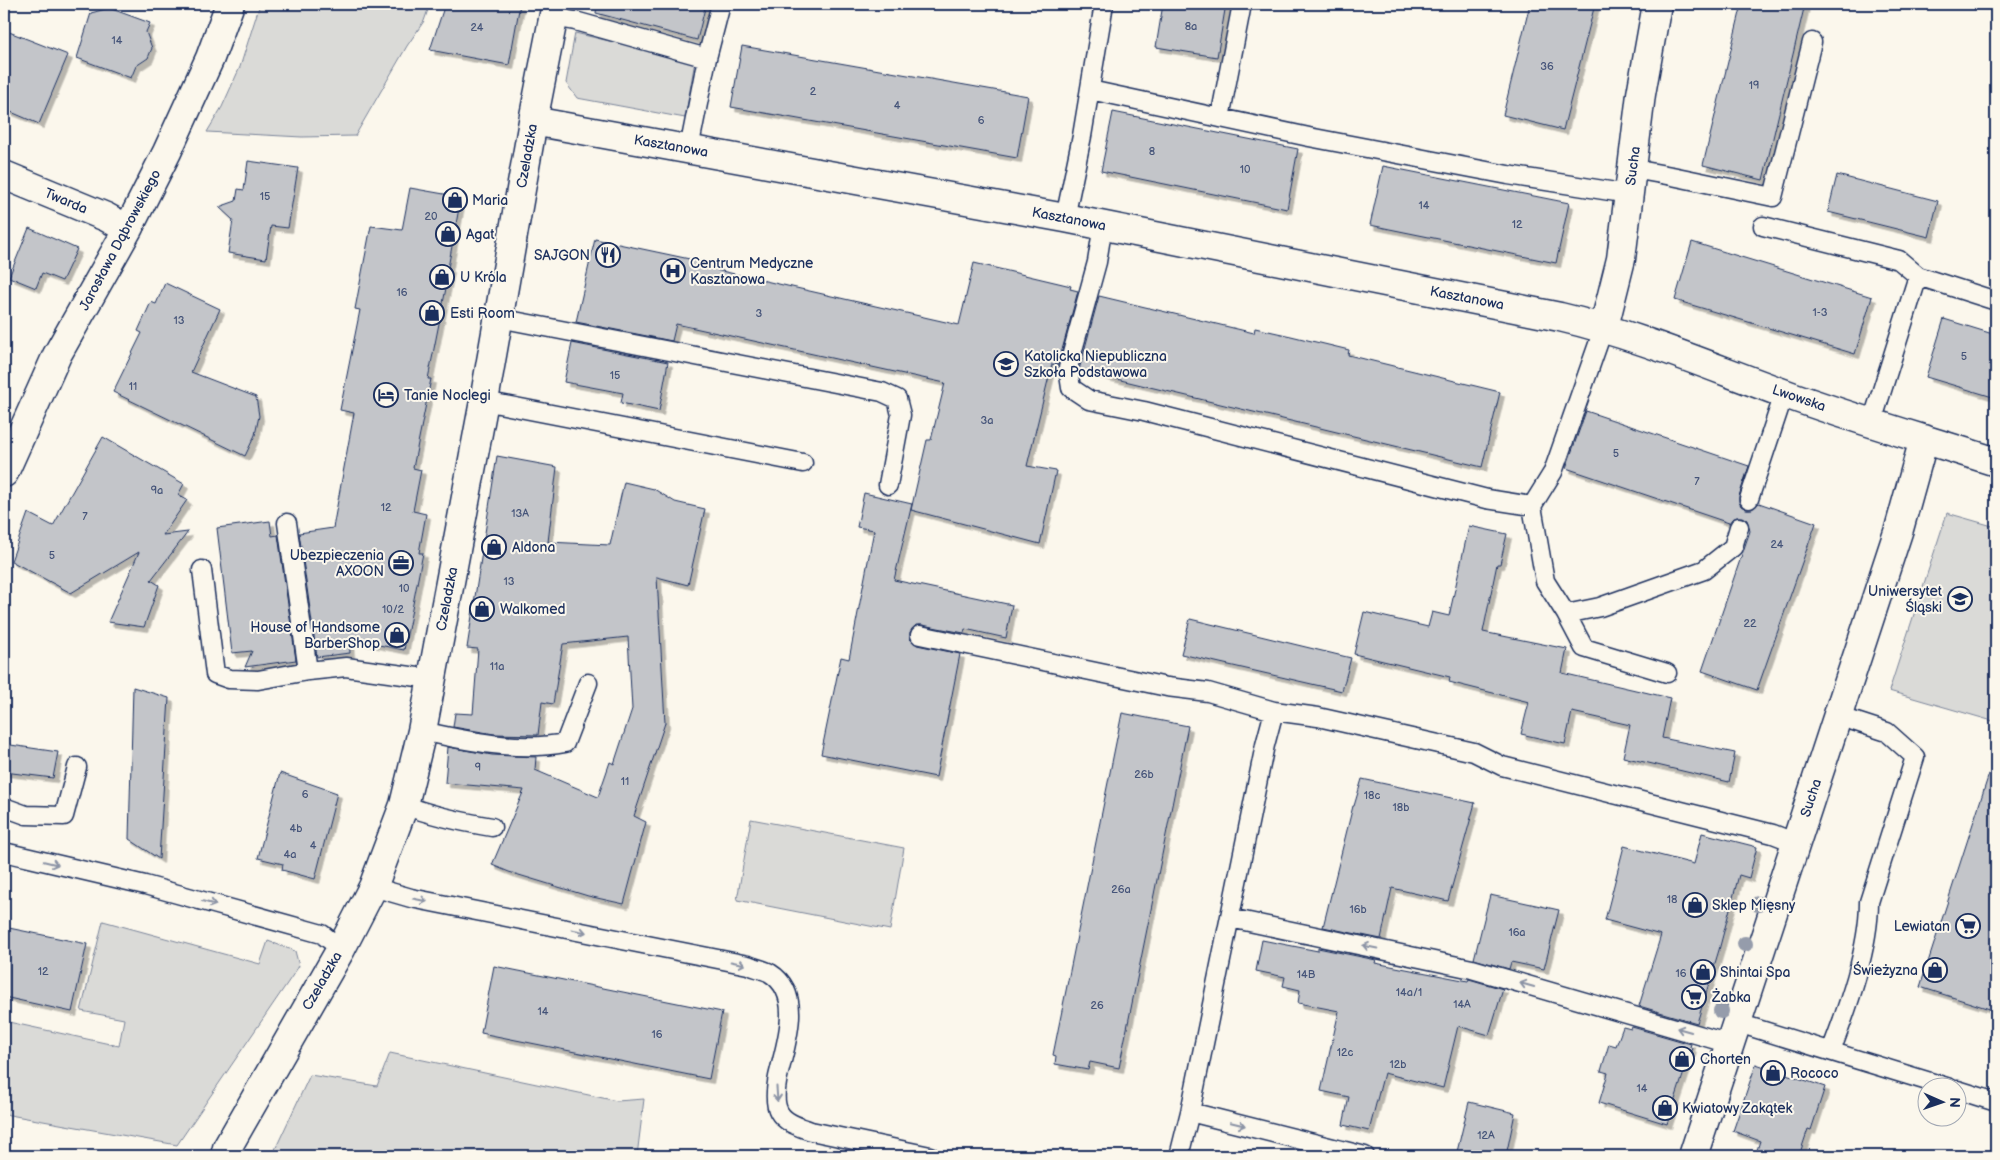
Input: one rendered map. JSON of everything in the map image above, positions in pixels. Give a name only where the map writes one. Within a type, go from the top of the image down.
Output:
[{"type":"street","name":"Jarosława Dąbrowskiego","points":[[4,473],[57,355],[128,229],[167,152],[210,58],[230,4]]},
{"type":"street","name":"Sucha","points":[[1604,327],[1621,259],[1641,94],[1658,4]]},
{"type":"street","name":"Czeladzka","points":[[225,1156],[227,1148],[341,950],[373,887],[404,804],[422,731],[432,679],[554,10]]},
{"type":"street","name":"Kasztanowa","points":[[533,121],[1103,225],[1604,327]]},
{"type":"street","name":"Twarda","points":[[4,175],[106,217],[128,229]]},
{"type":"street","name":"Lwowska","points":[[1604,327],[1660,346],[1784,394],[1996,462]]},
{"type":"street","name":"Sucha","points":[[1693,1156],[1899,529],[1924,439]]},
{"type":"lane","points":[[689,148],[707,58],[721,4]]},
{"type":"lane","points":[[1065,218],[1090,90],[1104,4]]},
{"type":"lane","points":[[1220,118],[1242,4]]},
{"type":"lane","points":[[554,10],[575,21],[707,58]]},
{"type":"lane","points":[[1090,90],[1220,118],[1489,171],[1631,182],[1672,176],[1773,197],[1812,42]]},
{"type":"lane","points":[[1103,225],[1097,262],[1068,368],[1071,388],[1089,400],[1144,411],[1487,499],[1532,506]]},
{"type":"lane","points":[[1763,226],[1899,260],[1918,276],[1996,301]]},
{"type":"lane","points":[[1872,422],[1918,276]]},
{"type":"lane","points":[[499,318],[882,392],[897,399],[901,415],[888,485]]},
{"type":"lane","points":[[1604,327],[1553,472],[1532,506],[1545,582],[1566,614],[1584,648],[1668,673]]},
{"type":"lane","points":[[1750,499],[1784,394]]},
{"type":"lane","points":[[484,401],[803,463]]},
{"type":"lane","points":[[287,523],[308,671]]},
{"type":"lane","points":[[1566,614],[1600,607],[1704,570],[1733,547],[1740,527]]},
{"type":"lane","points":[[202,570],[215,674],[229,679],[258,680],[308,671],[346,667],[432,679]]},
{"type":"lane","points":[[920,634],[1167,687],[1208,692],[1274,711],[1318,717],[1474,752],[1502,766],[1773,834],[1796,843]]},
{"type":"lane","points":[[422,731],[496,743],[543,747],[564,743],[588,683]]},
{"type":"lane","points":[[1179,1156],[1190,1112],[1265,745],[1274,711]]},
{"type":"lane","points":[[1832,1051],[1847,1010],[1867,933],[1869,902],[1915,757],[1887,732],[1838,716]]},
{"type":"lane","points":[[4,807],[26,815],[64,816],[77,767]]},
{"type":"lane","points":[[404,804],[424,812],[461,822],[492,826]]},
{"type":"lane","points":[[4,852],[145,885],[322,934],[341,950]]},
{"type":"lane","points":[[373,887],[411,898],[748,965],[770,973],[783,986],[790,1002],[790,1023],[776,1089],[779,1112],[792,1125],[811,1131],[930,1156]]},
{"type":"lane","points":[[1230,918],[1472,969],[1734,1033],[1832,1051],[1918,1078]]},
{"type":"lane","points":[[1968,1093],[1996,1102]]},
{"type":"lane","points":[[1190,1112],[1365,1156]]},
{"type":"shaded area","points":[[260,4],[430,4],[424,21],[407,46],[355,136],[302,137],[207,132],[222,107],[240,67]]},
{"type":"shaded area","points":[[575,33],[695,61],[685,118],[577,98],[566,83]]},
{"type":"shaded area","name":"Uniwersytet Śląski","points":[[1947,513],[1996,527],[1996,722],[1889,691]]},
{"type":"shaded area","points":[[751,819],[904,848],[890,930],[737,900]]},
{"type":"shaded area","points":[[103,921],[260,964],[268,941],[295,951],[299,966],[177,1145],[4,1114],[4,1021],[119,1046],[124,1019],[81,1011]]},
{"type":"shaded area","points":[[390,1053],[617,1101],[644,1099],[637,1156],[272,1156],[310,1075],[377,1086]]},
{"type":"building","points":[[445,4],[520,4],[509,65],[430,50]]},
{"type":"building","points":[[597,4],[706,4],[697,40],[596,13]]},
{"type":"building","points":[[1163,4],[1226,4],[1217,57],[1156,47]]},
{"type":"building","points":[[1530,4],[1595,4],[1563,130],[1503,115]]},
{"type":"building","points":[[1742,4],[1805,4],[1763,180],[1703,165]]},
{"type":"building","points":[[109,8],[150,23],[146,32],[152,48],[148,58],[136,66],[131,78],[77,58],[91,13]]},
{"type":"building","points":[[4,30],[68,55],[39,124],[4,109]]},
{"type":"building","points":[[742,46],[1028,96],[1017,158],[731,107]]},
{"type":"building","points":[[1113,112],[1298,149],[1287,209],[1101,171]]},
{"type":"building","points":[[248,161],[298,168],[288,228],[271,226],[266,259],[228,253],[233,220],[219,207],[236,201],[238,189],[244,190]]},
{"type":"building","points":[[1383,166],[1569,203],[1556,263],[1370,225]]},
{"type":"building","points":[[1837,175],[1938,201],[1929,237],[1828,212]]},
{"type":"building","points":[[410,188],[461,197],[448,268],[450,268],[428,379],[431,379],[413,468],[421,470],[413,511],[426,514],[419,553],[423,553],[404,650],[349,639],[350,653],[317,657],[299,533],[333,528],[354,413],[340,410],[360,310],[355,309],[371,226],[402,230]]},
{"type":"building","points":[[29,228],[77,249],[62,281],[42,273],[36,288],[9,277]]},
{"type":"building","points":[[595,239],[718,265],[717,270],[959,325],[974,263],[1071,286],[1070,289],[1078,291],[1058,365],[1052,364],[1027,466],[1056,471],[1040,544],[911,510],[927,440],[931,440],[945,383],[676,324],[672,341],[576,322]]},
{"type":"building","points":[[1692,242],[1872,297],[1855,354],[1675,300]]},
{"type":"building","points":[[165,283],[220,309],[191,372],[256,397],[259,416],[255,435],[245,456],[113,392],[142,333],[138,331],[151,302],[156,304]]},
{"type":"building","points":[[1099,296],[1254,333],[1255,328],[1291,336],[1349,350],[1348,355],[1500,392],[1482,467],[1079,370]]},
{"type":"building","points":[[1944,319],[1996,335],[1996,398],[1926,377]]},
{"type":"building","points":[[572,343],[668,362],[659,411],[621,403],[623,393],[564,382]]},
{"type":"building","points":[[1586,411],[1749,466],[1739,496],[1741,506],[1746,509],[1752,509],[1759,503],[1816,523],[1757,690],[1702,671],[1750,531],[1747,520],[1737,517],[1729,523],[1566,468]]},
{"type":"building","points":[[103,437],[184,484],[178,495],[187,500],[163,535],[188,532],[151,580],[159,585],[144,627],[108,622],[139,552],[71,593],[11,561],[28,513],[53,526]]},
{"type":"building","points":[[497,456],[557,467],[548,542],[610,545],[624,482],[654,489],[675,502],[705,509],[688,585],[657,577],[665,723],[634,816],[646,822],[624,904],[588,896],[492,865],[524,790],[445,783],[448,747],[492,755],[536,757],[535,770],[598,797],[610,762],[614,764],[632,709],[628,637],[563,644],[553,704],[542,702],[538,735],[494,734],[453,727],[455,713],[473,714],[478,649],[467,648]]},
{"type":"building","points":[[864,493],[912,504],[894,580],[1012,605],[1006,638],[965,629],[964,633],[922,625],[916,625],[910,632],[910,639],[917,645],[960,654],[936,777],[821,754],[841,657],[849,659],[874,530],[857,527]]},
{"type":"building","points":[[270,521],[272,536],[278,535],[296,660],[245,667],[252,651],[232,653],[217,528]]},
{"type":"building","points":[[1469,526],[1507,534],[1500,564],[1497,564],[1483,632],[1567,649],[1562,673],[1670,698],[1662,738],[1735,753],[1729,782],[1623,757],[1630,725],[1572,712],[1565,744],[1521,734],[1529,702],[1449,682],[1450,677],[1354,654],[1364,612],[1428,627],[1432,612],[1449,616]]},
{"type":"building","points":[[1190,619],[1351,658],[1342,691],[1181,654]]},
{"type":"building","points":[[133,687],[169,698],[159,859],[129,839]]},
{"type":"building","points":[[1122,713],[1188,726],[1119,1068],[1090,1062],[1088,1070],[1055,1064],[1056,1056],[1053,1055]]},
{"type":"building","points":[[4,744],[58,752],[53,778],[4,772]]},
{"type":"building","name":"Lewiatan","points":[[1990,771],[1996,772],[1996,1011],[1920,987]]},
{"type":"building","points":[[280,773],[337,793],[315,879],[282,870],[283,864],[258,858]]},
{"type":"building","points":[[1362,779],[1475,803],[1448,901],[1392,888],[1381,939],[1323,927],[1353,806]]},
{"type":"building","points":[[1702,833],[1757,847],[1749,878],[1739,875],[1697,1023],[1639,1006],[1661,935],[1605,920],[1624,846],[1694,864]]},
{"type":"building","points":[[1490,895],[1559,910],[1544,969],[1511,962],[1509,969],[1474,959]]},
{"type":"building","points":[[4,927],[87,944],[72,1012],[4,997]]},
{"type":"building","points":[[1262,940],[1318,951],[1318,948],[1376,960],[1375,963],[1468,981],[1469,979],[1503,989],[1489,1035],[1458,1026],[1443,1088],[1384,1073],[1369,1131],[1343,1125],[1349,1097],[1321,1091],[1339,1011],[1298,1003],[1300,990],[1283,986],[1285,977],[1256,971]]},
{"type":"building","points":[[494,966],[722,1012],[709,1079],[481,1033]]},
{"type":"building","points":[[1623,1027],[1631,1029],[1632,1027],[1691,1044],[1690,1047],[1692,1048],[1667,1124],[1599,1103],[1608,1073],[1601,1071],[1609,1044],[1616,1046]]},
{"type":"building","points":[[1756,1064],[1825,1087],[1811,1130],[1808,1129],[1799,1156],[1755,1156],[1760,1141],[1733,1131]]},
{"type":"building","points":[[1469,1102],[1515,1113],[1506,1156],[1456,1156]]},
{"type":"place","name":"Maria","points":[[455,200]]},
{"type":"place","name":"Agat","points":[[448,234]]},
{"type":"place","name":"SAJGON","points":[[608,255]]},
{"type":"place","name":"Centrum Medyczne Kasztanowa","points":[[673,271]]},
{"type":"place","name":"U Króla","points":[[442,277]]},
{"type":"place","name":"Esti Room","points":[[432,313]]},
{"type":"place","name":"Katolicka Niepubliczna Szkoła Podstawowa","points":[[1006,364]]},
{"type":"place","name":"Tanie Noclegi","points":[[386,395]]},
{"type":"place","name":"Aldona","points":[[494,547]]},
{"type":"place","name":"Ubezpieczenia AXOON","points":[[401,563]]},
{"type":"place","name":"Uniwersytet Śląski","points":[[1960,599]]},
{"type":"place","name":"Walkomed","points":[[482,609]]},
{"type":"place","name":"House of Handsome BarberShop","points":[[397,635]]},
{"type":"place","name":"Sklep Mięsny","points":[[1695,905]]},
{"type":"place","name":"Lewiatan","points":[[1968,926]]},
{"type":"place","name":"Świeżyzna","points":[[1935,970]]},
{"type":"place","name":"Shintai Spa","points":[[1703,972]]},
{"type":"place","name":"Żabka","points":[[1694,997]]},
{"type":"place","name":"Chorten","points":[[1682,1059]]},
{"type":"place","name":"Rococo","points":[[1773,1073]]},
{"type":"place","name":"Kwiatowy Zakątek","points":[[1665,1108]]}]
